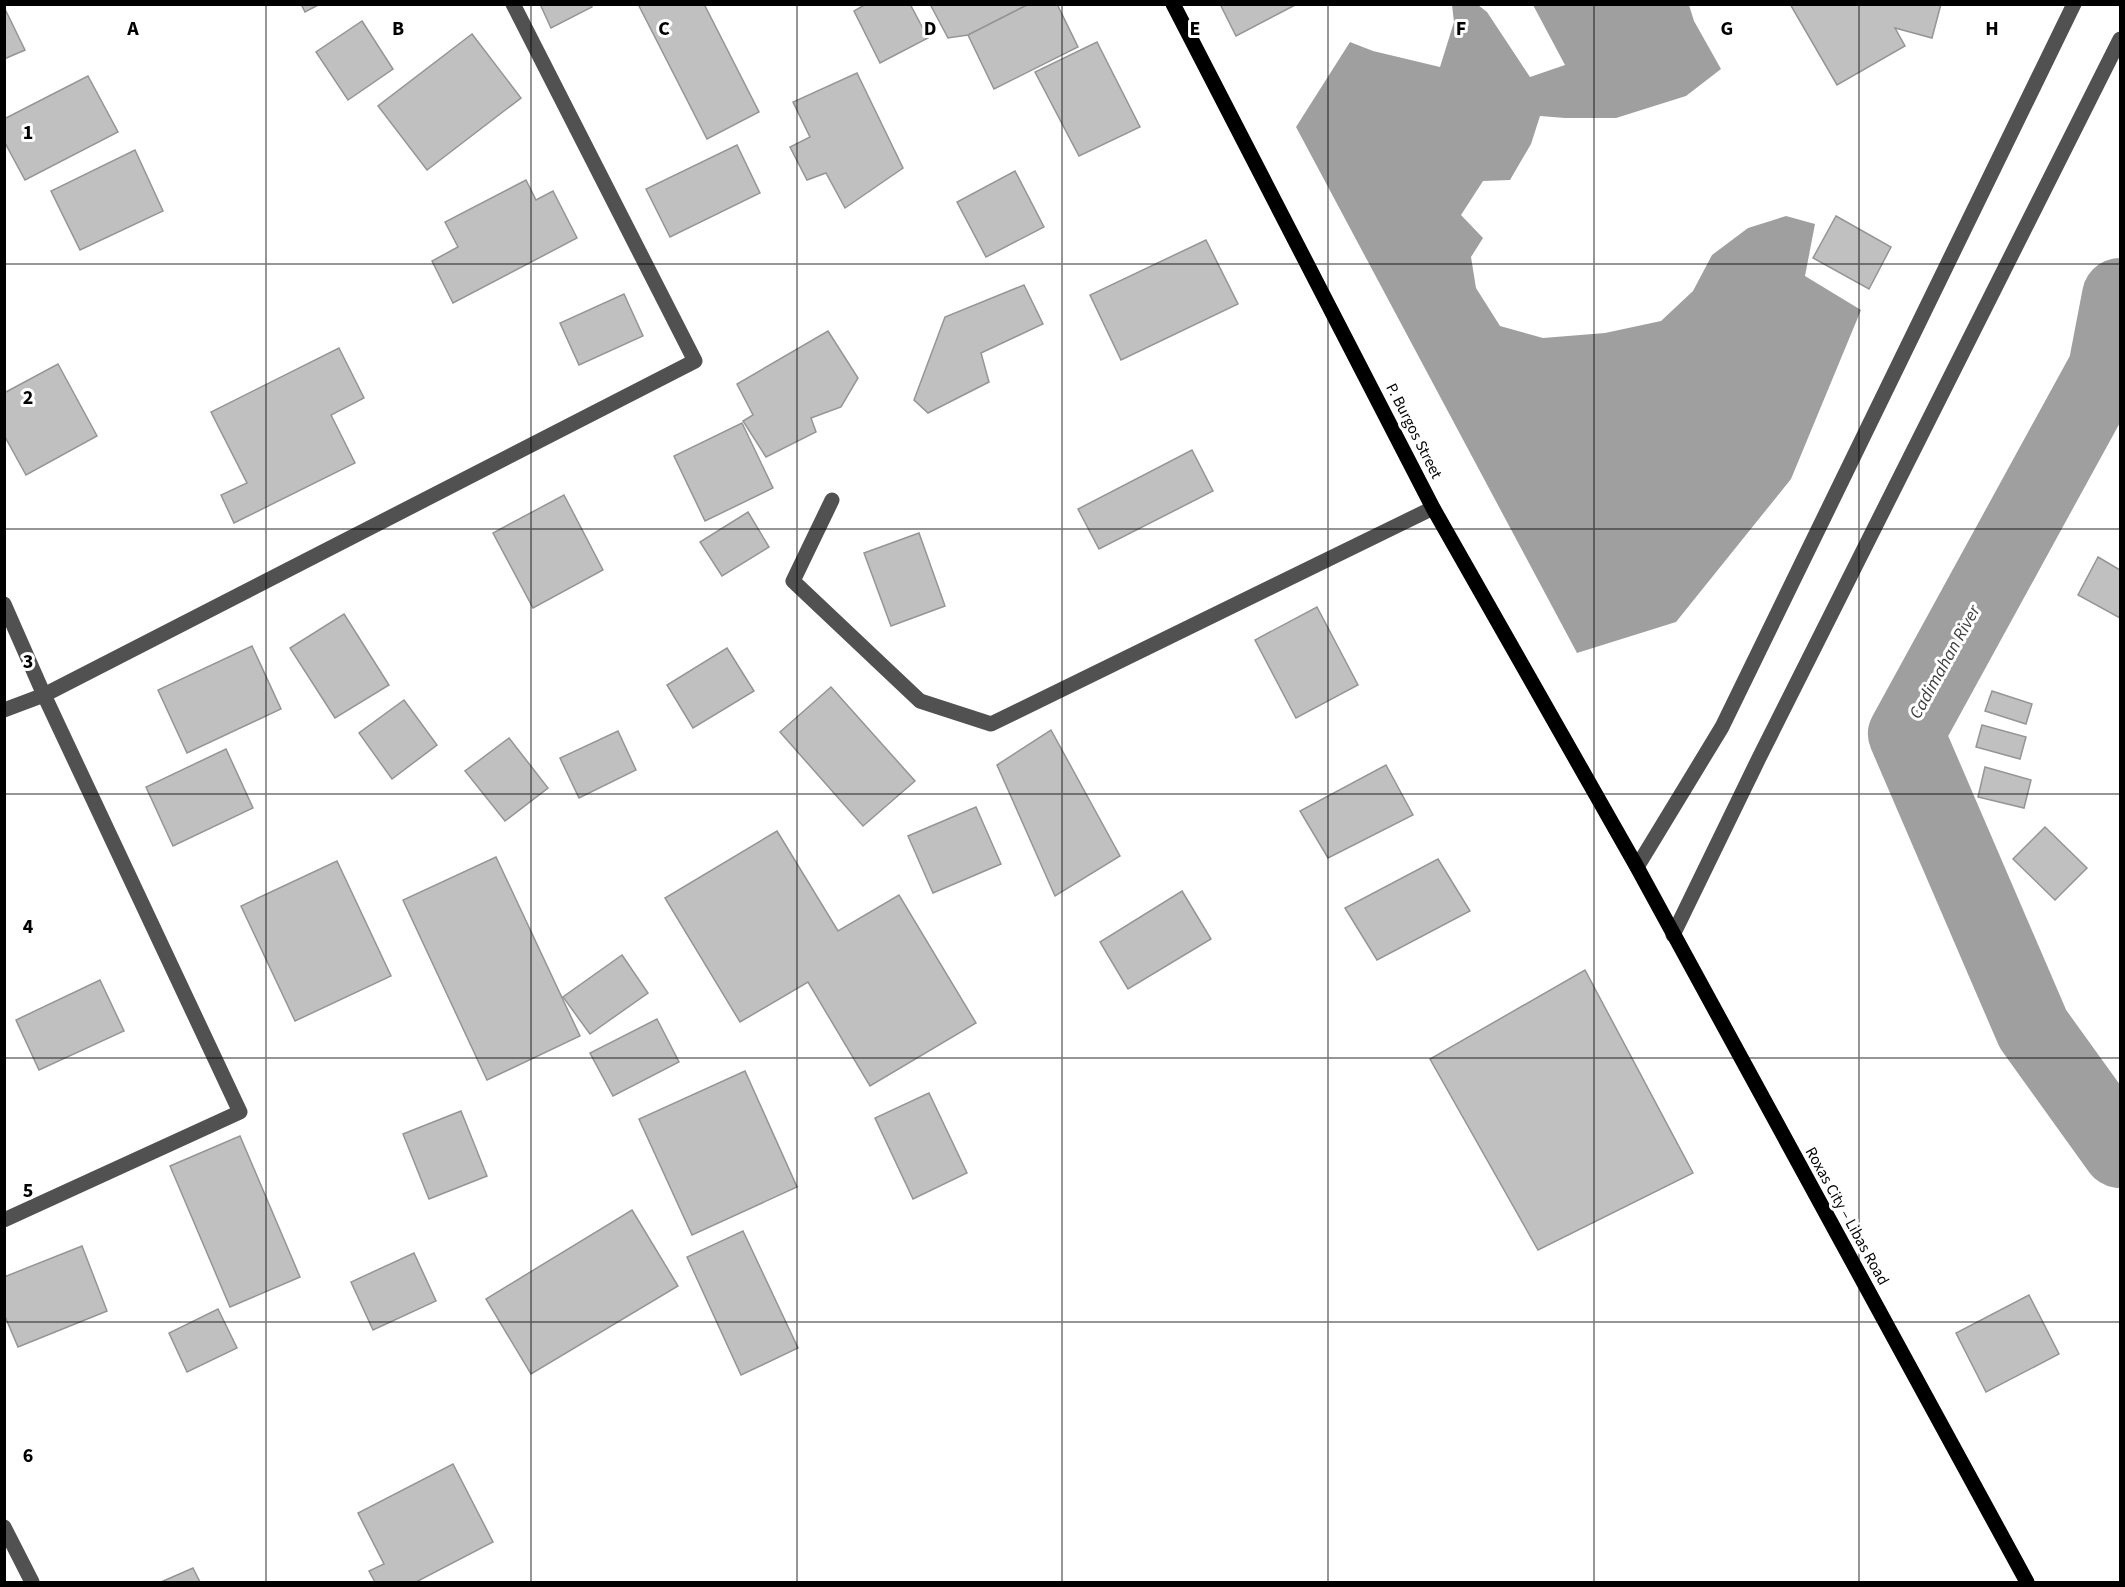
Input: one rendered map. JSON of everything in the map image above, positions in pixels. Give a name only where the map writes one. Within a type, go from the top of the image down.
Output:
[{"type":"main road","name":"P. Burgos Street","points":[[1173,4],[1434,508],[1636,867]]},
{"type":"main road","name":"Roxas City – Libas Road","points":[[1636,867],[2027,1582]]},
{"type":"street","points":[[4,710],[44,695],[695,361],[513,4]]},
{"type":"street","points":[[1636,867],[1722,727],[2074,4]]},
{"type":"street","points":[[1673,935],[1759,758],[2121,39]]},
{"type":"street","points":[[832,500],[793,581],[920,701],[991,724],[1434,508]]},
{"type":"street","points":[[4,604],[44,695],[240,1112],[4,1220]]},
{"type":"street","points":[[4,1527],[32,1582]]},
{"type":"shaded area","points":[[1452,5],[1478,5],[1487,12],[1530,77],[1565,65],[1533,5],[1689,5],[1694,21],[1721,69],[1686,96],[1616,118],[1540,116],[1531,144],[1510,180],[1483,181],[1461,215],[1483,238],[1471,257],[1476,288],[1500,326],[1543,338],[1605,333],[1661,321],[1693,291],[1712,255],[1748,228],[1786,216],[1815,224],[1805,276],[1861,310],[1791,479],[1676,622],[1577,653],[1296,127],[1350,42],[1373,51],[1440,67],[1454,22]]},
{"type":"building","points":[[301,4],[320,4],[305,12]]},
{"type":"building","points":[[540,4],[591,4],[592,7],[551,28]]},
{"type":"building","points":[[638,4],[704,4],[759,112],[707,139]]},
{"type":"building","points":[[866,4],[910,4],[928,38],[880,63],[854,11]]},
{"type":"building","points":[[930,4],[1029,4],[968,35],[948,38]]},
{"type":"building","points":[[1029,4],[1057,4],[1078,47],[994,89],[968,35]]},
{"type":"building","points":[[1220,4],[1297,4],[1236,36]]},
{"type":"building","points":[[1790,4],[1941,4],[1932,38],[1895,28],[1905,46],[1837,85]]},
{"type":"building","points":[[4,7],[25,50],[4,59]]},
{"type":"building","points":[[362,21],[393,69],[348,100],[316,52]]},
{"type":"building","points":[[472,34],[521,98],[427,170],[378,106]]},
{"type":"building","points":[[1097,42],[1140,127],[1079,156],[1035,72]]},
{"type":"building","points":[[857,73],[903,168],[845,208],[826,173],[807,180],[790,147],[810,137],[793,102]]},
{"type":"building","points":[[88,76],[118,132],[25,180],[4,141],[4,119]]},
{"type":"building","points":[[737,145],[760,193],[670,237],[646,189]]},
{"type":"building","points":[[135,150],[163,211],[80,250],[51,191]]},
{"type":"building","points":[[1015,171],[1044,227],[986,257],[957,202]]},
{"type":"building","points":[[526,180],[536,200],[553,191],[577,238],[453,303],[432,261],[458,247],[445,222]]},
{"type":"building","points":[[1836,216],[1891,247],[1869,289],[1813,258]]},
{"type":"building","points":[[1206,240],[1238,304],[1121,360],[1090,295]]},
{"type":"building","points":[[1024,285],[1043,324],[981,353],[989,382],[928,413],[914,400],[945,317]]},
{"type":"building","points":[[624,294],[643,336],[579,365],[560,323]]},
{"type":"building","points":[[828,331],[858,378],[841,407],[811,418],[816,432],[766,457],[743,421],[753,415],[737,384]]},
{"type":"building","points":[[339,348],[364,398],[331,415],[355,463],[234,523],[221,495],[247,483],[211,412]]},
{"type":"building","points":[[58,364],[97,436],[26,475],[4,435],[4,393]]},
{"type":"building","points":[[742,423],[773,488],[705,521],[674,456]]},
{"type":"building","points":[[1192,450],[1213,491],[1099,549],[1078,509]]},
{"type":"building","points":[[564,495],[603,570],[533,608],[493,533]]},
{"type":"building","points":[[748,512],[769,547],[722,576],[700,542]]},
{"type":"building","points":[[919,533],[945,606],[891,626],[864,553]]},
{"type":"building","points":[[2098,557],[2120,570],[2120,618],[2078,595]]},
{"type":"building","points":[[1317,607],[1358,685],[1296,718],[1255,640]]},
{"type":"building","points":[[344,614],[389,685],[335,718],[290,648]]},
{"type":"building","points":[[252,646],[281,709],[187,753],[158,690]]},
{"type":"building","points":[[727,648],[754,691],[693,728],[667,685]]},
{"type":"building","points":[[831,687],[915,781],[863,826],[780,732]]},
{"type":"building","points":[[1992,691],[2032,704],[2026,724],[1985,711]]},
{"type":"building","points":[[404,700],[437,745],[392,779],[359,733]]},
{"type":"building","points":[[1982,725],[2026,737],[2020,759],[1976,747]]},
{"type":"building","points":[[1051,730],[1120,856],[1055,896],[997,765]]},
{"type":"building","points":[[618,731],[636,770],[579,798],[560,758]]},
{"type":"building","points":[[509,738],[548,788],[505,821],[465,771]]},
{"type":"building","points":[[226,749],[253,808],[173,846],[146,787]]},
{"type":"building","points":[[1386,765],[1413,815],[1328,858],[1300,811]]},
{"type":"building","points":[[1985,767],[2031,780],[2024,808],[1978,797]]},
{"type":"building","points":[[976,807],[1001,864],[933,893],[908,836]]},
{"type":"building","points":[[2045,827],[2087,868],[2055,900],[2013,859]]},
{"type":"building","points":[[777,831],[838,931],[899,895],[976,1023],[870,1086],[808,982],[740,1022],[665,898]]},
{"type":"building","points":[[496,857],[580,1036],[487,1080],[403,900]]},
{"type":"building","points":[[1438,859],[1470,911],[1377,960],[1345,908]]},
{"type":"building","points":[[337,861],[391,976],[295,1021],[241,906]]},
{"type":"building","points":[[1182,891],[1211,939],[1128,989],[1100,942]]},
{"type":"building","points":[[622,955],[648,993],[590,1034],[563,997]]},
{"type":"building","points":[[1585,970],[1693,1173],[1538,1250],[1430,1059]]},
{"type":"building","points":[[100,980],[124,1031],[39,1070],[16,1020]]},
{"type":"building","points":[[657,1019],[679,1062],[613,1096],[590,1053]]},
{"type":"building","points":[[745,1071],[797,1187],[692,1235],[639,1119]]},
{"type":"building","points":[[929,1093],[967,1173],[913,1199],[875,1118]]},
{"type":"building","points":[[461,1111],[487,1176],[429,1199],[403,1134]]},
{"type":"building","points":[[240,1136],[300,1277],[230,1307],[170,1166]]},
{"type":"building","points":[[632,1210],[678,1286],[531,1374],[486,1299]]},
{"type":"building","points":[[743,1231],[798,1348],[741,1375],[687,1257]]},
{"type":"building","points":[[82,1246],[107,1311],[18,1347],[4,1314],[4,1277]]},
{"type":"building","points":[[414,1253],[436,1301],[373,1330],[351,1282]]},
{"type":"building","points":[[2029,1295],[2059,1354],[1986,1392],[1956,1333]]},
{"type":"building","points":[[218,1309],[237,1348],[187,1372],[169,1333]]},
{"type":"building","points":[[453,1464],[493,1542],[416,1582],[375,1582],[369,1571],[384,1564],[358,1513]]},
{"type":"building","points":[[193,1568],[200,1582],[161,1582]]},
{"type":"waterway","name":"Cadimahan River","points":[[2120,296],[2106,369],[1906,734],[2033,1029],[2120,1150]]}]
